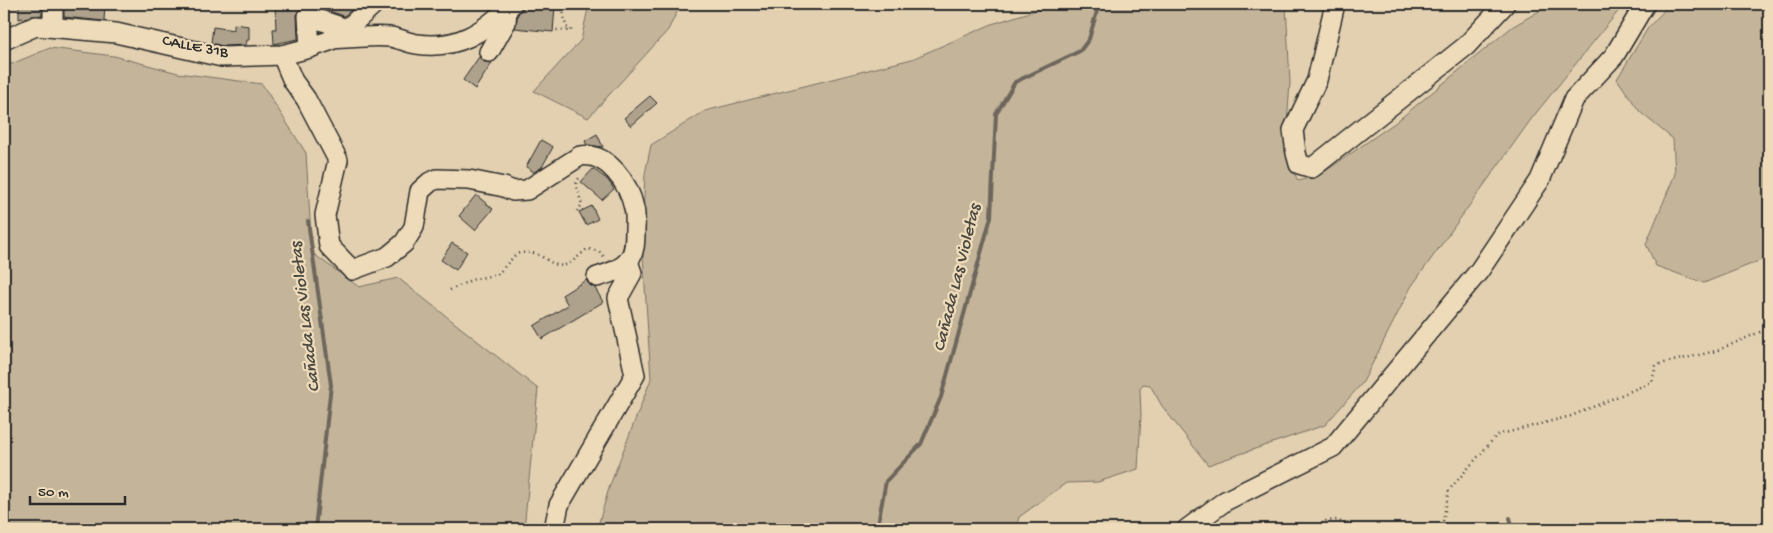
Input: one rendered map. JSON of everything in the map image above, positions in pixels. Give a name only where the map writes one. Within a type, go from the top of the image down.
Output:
[{"type":"street","points":[[53,4],[53,27]]},
{"type":"street","name":"CALLE 31B","points":[[4,40],[36,26],[116,33],[222,57],[282,55],[310,48],[339,34],[374,4]]},
{"type":"street","points":[[1335,4],[1316,80],[1293,130],[1299,164],[1312,168],[1466,46],[1505,4]]},
{"type":"street","points":[[1187,529],[1225,501],[1333,447],[1479,271],[1540,180],[1574,100],[1614,56],[1645,4]]},
{"type":"street","points":[[310,48],[308,16],[339,34],[390,37],[415,44],[441,46],[471,37],[497,19],[510,6]]},
{"type":"street","points":[[489,52],[506,22],[510,6]]},
{"type":"street","points":[[282,55],[293,81],[306,99],[338,160],[325,214],[328,246],[352,270],[387,257],[404,243],[414,227],[420,191],[430,182],[438,179],[469,180],[504,186],[513,191],[528,190],[586,154],[604,161],[619,177],[635,209],[635,245],[628,261],[615,270],[602,272]]},
{"type":"street","points":[[554,529],[559,504],[635,375],[618,298],[632,273],[628,261]]},
{"type":"path","points":[[547,4],[558,5],[563,9],[566,27],[571,28],[571,31],[556,30]]},
{"type":"path","points":[[578,211],[582,205],[576,184],[591,156]]},
{"type":"path","points":[[450,290],[471,280],[498,274],[516,254],[527,252],[539,256],[550,263],[560,265],[567,264],[587,249],[599,251],[605,258],[602,272]]},
{"type":"path","points":[[1438,529],[1442,526],[1449,490],[1498,435],[1571,416],[1652,382],[1656,365],[1716,351],[1769,328]]},
{"type":"path","points":[[1319,529],[1326,521],[1338,520],[1352,529]]},
{"type":"shaded area","points":[[589,4],[681,4],[668,30],[588,118],[534,91],[581,40]]},
{"type":"shaded area","points":[[1055,4],[1286,4],[1290,83],[1285,152],[1298,181],[1320,175],[1396,122],[1512,27],[1541,10],[1555,4],[1624,4],[1532,118],[1411,287],[1363,382],[1325,425],[1208,465],[1162,406],[1150,385],[1143,384],[1140,389],[1141,415],[1138,469],[1098,482],[1066,483],[1019,517],[1016,529],[597,529],[610,485],[651,379],[642,240],[645,174],[651,145],[705,111],[912,59],[992,24]]},
{"type":"shaded area","points":[[1670,4],[1769,4],[1769,257],[1704,283],[1656,266],[1646,244],[1675,174],[1673,139],[1640,112],[1617,79],[1648,28]]},
{"type":"shaded area","points":[[50,48],[114,56],[178,73],[262,84],[306,153],[312,253],[359,287],[398,278],[538,389],[524,529],[4,529],[4,67]]},
{"type":"building","points":[[19,4],[42,4],[42,15],[19,19]]},
{"type":"building","points":[[64,4],[105,4],[104,21],[64,17]]},
{"type":"building","points":[[275,4],[358,4],[344,16],[312,5],[302,7],[298,11],[297,16],[298,39],[274,44],[273,29],[276,29]]},
{"type":"building","points":[[523,4],[555,6],[553,32],[515,28],[518,14],[523,8]]},
{"type":"building","points":[[234,24],[249,26],[249,40],[247,40],[246,45],[223,46],[211,43],[213,27],[234,30]]},
{"type":"building","points":[[479,57],[484,62],[492,63],[475,89],[463,80]]},
{"type":"building","points":[[650,96],[657,103],[631,126],[624,118]]},
{"type":"building","points":[[597,134],[603,147],[587,145],[585,141]]},
{"type":"building","points":[[541,140],[553,147],[542,167],[534,172],[526,167]]},
{"type":"building","points":[[593,169],[607,179],[614,189],[602,200],[581,182]]},
{"type":"building","points":[[476,195],[493,209],[475,230],[459,216]]},
{"type":"building","points":[[592,206],[598,219],[586,225],[579,212]]},
{"type":"building","points":[[452,243],[467,252],[456,270],[441,260]]},
{"type":"building","points":[[586,280],[595,288],[603,302],[542,339],[534,326],[568,305],[562,295]]},
{"type":"waterway","name":"Cañada Las Violetas","points":[[877,529],[886,481],[921,444],[941,397],[991,217],[996,114],[1015,82],[1080,51],[1089,39],[1099,4]]},
{"type":"waterway","name":"Cañada Las Violetas","points":[[308,221],[331,385],[315,529]]},
{"type":"waterway","points":[[1510,518],[1513,529]]}]
